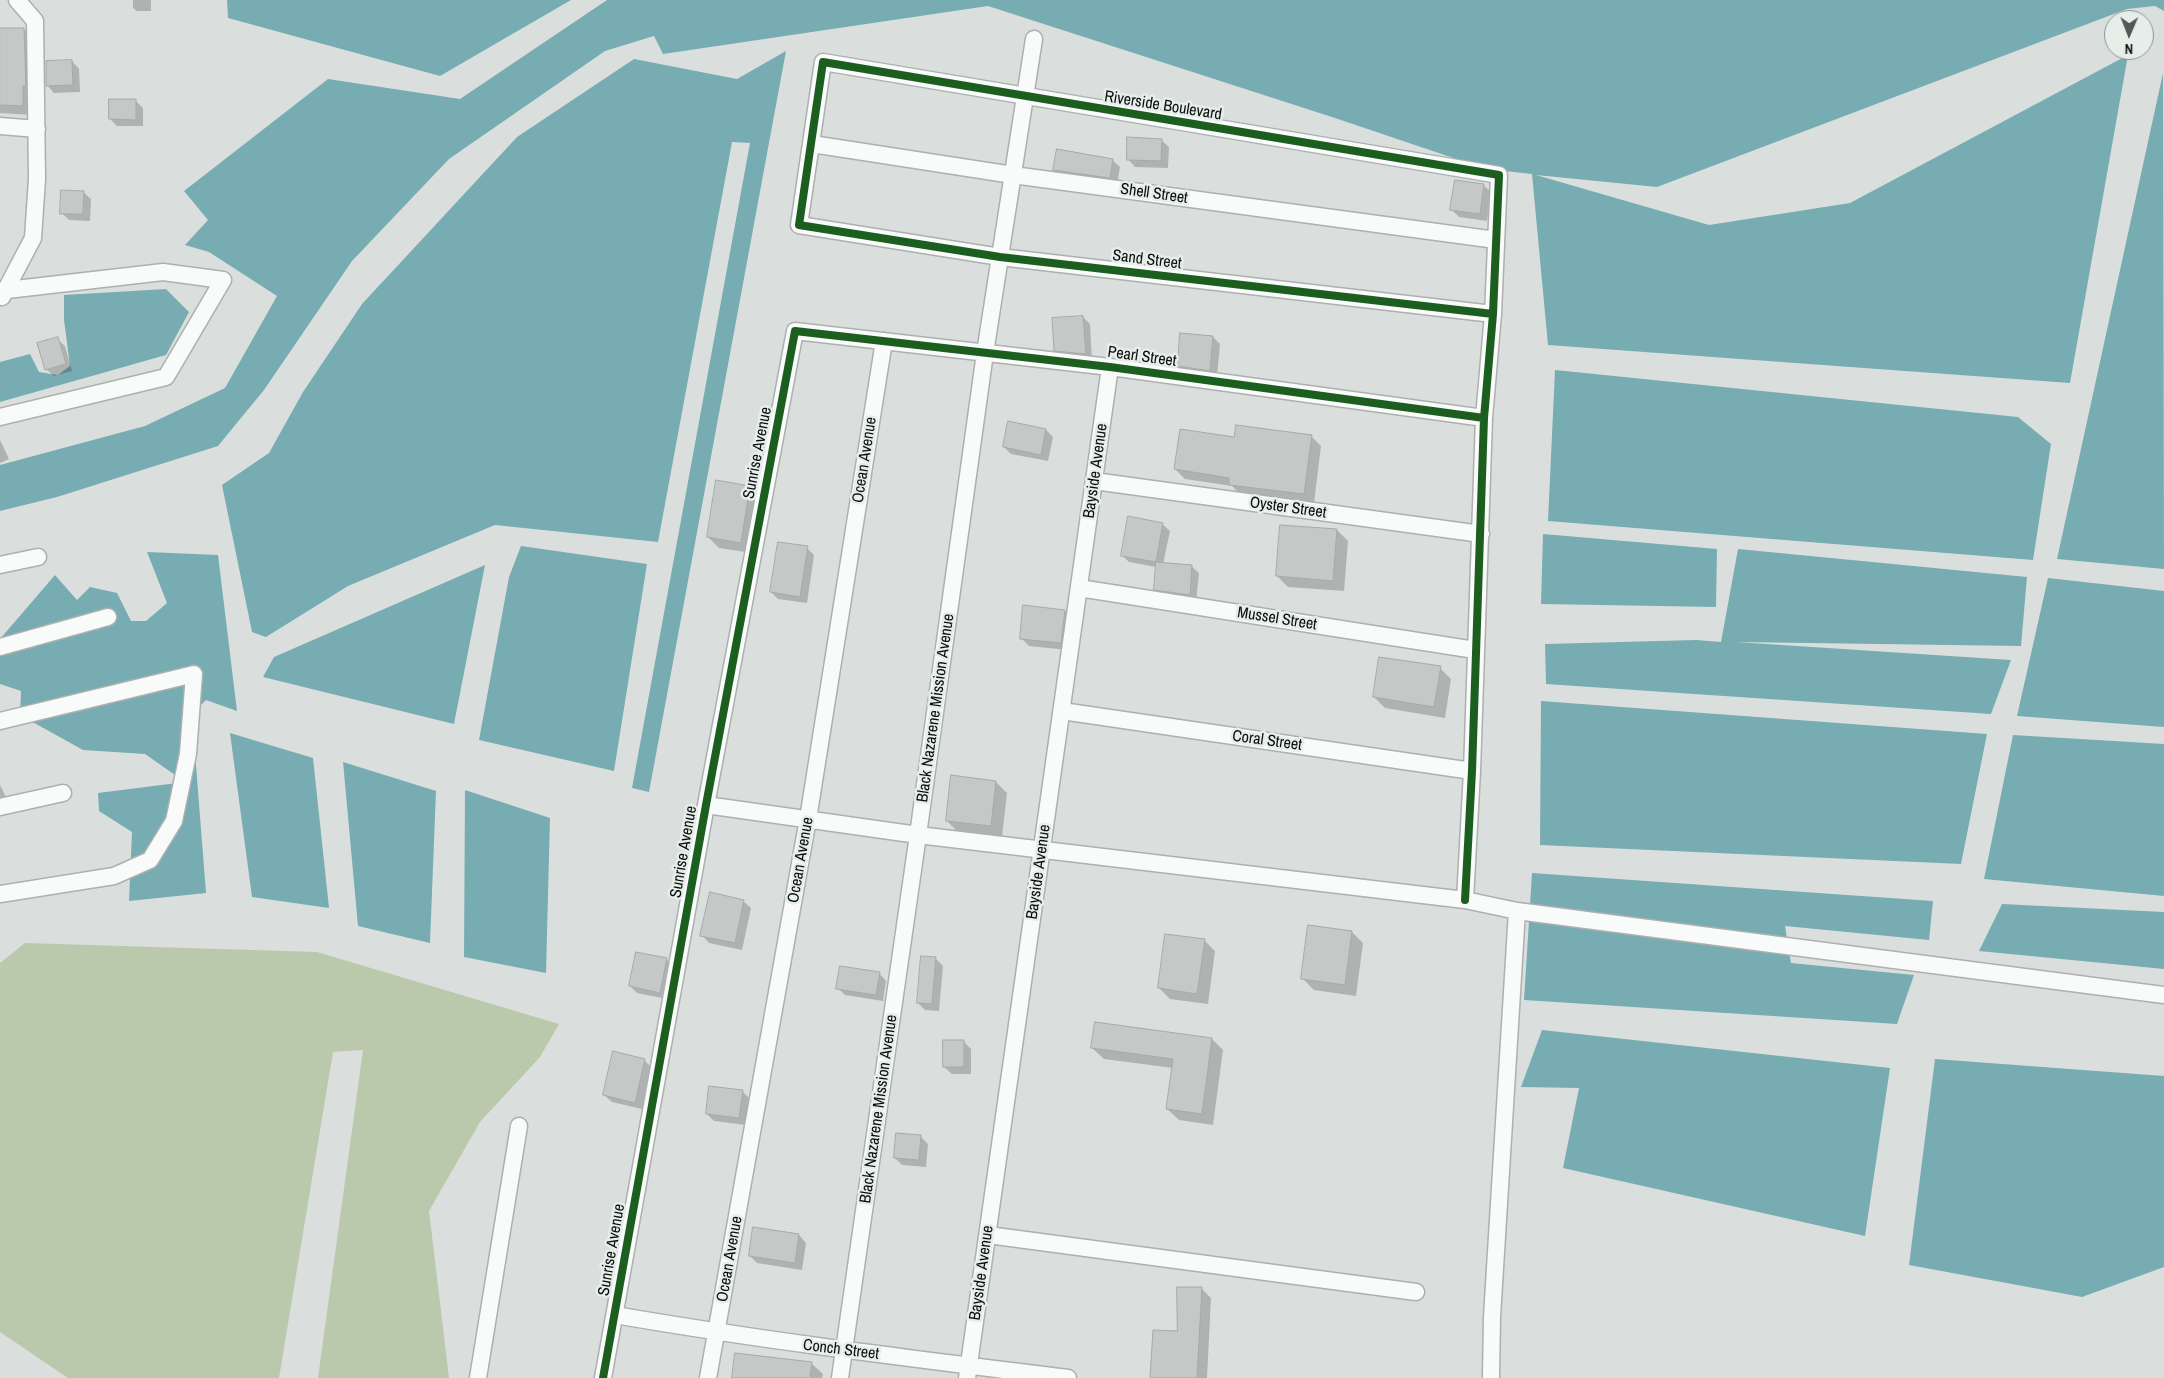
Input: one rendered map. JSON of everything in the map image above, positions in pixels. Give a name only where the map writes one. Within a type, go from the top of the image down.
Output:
[{"type":"street","points":[[3,295],[33,238],[37,179],[36,21],[17,0]]},
{"type":"street","name":"Black Nazarene Mission Avenue","points":[[840,1378],[985,353],[1034,39]]},
{"type":"street","name":"Riverside Boulevard","points":[[812,144],[823,62],[1499,175],[1496,240]]},
{"type":"street","points":[[0,126],[37,129]]},
{"type":"street","name":"Shell Street","points":[[812,144],[1013,175],[1496,240]]},
{"type":"street","name":"Sand Street","points":[[812,144],[799,225],[1000,257],[1493,314]]},
{"type":"street","points":[[1465,900],[1472,771],[1484,418],[1493,314],[1496,240]]},
{"type":"street","points":[[0,416],[166,377],[223,280],[163,272],[3,295]]},
{"type":"street","name":"Pearl Street","points":[[795,331],[1110,367],[1484,418]]},
{"type":"street","name":"Sunrise Avenue","points":[[603,1378],[706,805],[795,331]]},
{"type":"street","name":"Ocean Avenue","points":[[708,1378],[808,819],[884,341]]},
{"type":"street","name":"Bayside Avenue","points":[[968,1372],[1110,367]]},
{"type":"street","name":"Oyster Street","points":[[1094,481],[1481,534]]},
{"type":"street","points":[[0,565],[38,557]]},
{"type":"street","name":"Mussel Street","points":[[1079,588],[1475,650]]},
{"type":"street","points":[[0,647],[108,617]]},
{"type":"street","points":[[0,721],[194,674],[188,754],[174,821],[150,860],[114,876],[0,894]]},
{"type":"street","name":"Coral Street","points":[[1062,711],[1472,771]]},
{"type":"street","points":[[0,807],[63,793]]},
{"type":"street","points":[[706,805],[918,835],[1042,848],[1465,900],[1517,911],[2164,995]]},
{"type":"street","points":[[1491,1378],[1492,1317],[1517,911]]},
{"type":"street","points":[[478,1378],[519,1126]]},
{"type":"street","points":[[988,1235],[1416,1292]]},
{"type":"street","name":"Conch Street","points":[[614,1315],[968,1372],[1068,1378]]},
{"type":"green space","points":[[25,943],[317,952],[559,1024],[540,1057],[480,1122],[429,1211],[449,1378],[318,1378],[363,1050],[333,1052],[279,1378],[68,1378],[0,1332],[0,963]]},
{"type":"water","points":[[227,0],[571,0],[440,76],[228,18]]},
{"type":"water","points":[[607,0],[2164,0],[2164,11],[2155,6],[2124,10],[2104,10],[2104,18],[1657,187],[1536,175],[1709,225],[1850,203],[2119,60],[2127,60],[2070,383],[1548,345],[1532,174],[1486,169],[988,6],[663,54],[654,36],[605,51],[449,159],[352,261],[264,390],[218,446],[57,497],[0,511],[0,465],[145,426],[225,388],[277,296],[209,252],[185,245],[208,220],[184,191],[328,79],[460,99]]},
{"type":"water","points":[[786,51],[649,792],[632,788],[750,143],[732,142],[658,542],[495,525],[348,586],[266,637],[252,632],[222,485],[269,453],[303,392],[362,304],[517,137],[634,59],[737,79]]},
{"type":"water","points":[[2163,73],[2164,569],[2057,559]]},
{"type":"water","points":[[166,289],[189,312],[166,355],[0,402],[0,362],[30,354],[39,372],[58,375],[70,366],[64,320],[64,295]]},
{"type":"water","points":[[1555,370],[2018,417],[2051,444],[2033,560],[1548,521]]},
{"type":"water","points":[[1543,534],[1717,549],[1716,607],[1541,604]]},
{"type":"water","points":[[521,546],[647,564],[614,771],[479,740],[509,577]]},
{"type":"water","points":[[1738,549],[2027,577],[2021,646],[1736,642],[2011,660],[1991,714],[1546,684],[1545,644],[1696,640],[1721,642]]},
{"type":"water","points":[[147,552],[218,555],[237,711],[206,700],[192,714],[206,893],[129,901],[132,832],[99,811],[98,793],[185,782],[145,754],[83,750],[20,715],[21,691],[0,684],[0,639],[55,575],[77,600],[90,587],[117,593],[131,621],[146,621],[167,603]]},
{"type":"water","points":[[485,565],[454,724],[263,677],[274,657]]},
{"type":"water","points":[[2048,578],[2164,591],[2164,727],[2017,716]]},
{"type":"water","points":[[1541,701],[1987,734],[1961,864],[1540,845]]},
{"type":"water","points":[[230,733],[313,758],[329,908],[252,897]]},
{"type":"water","points":[[2013,735],[2164,744],[2164,896],[1984,879]]},
{"type":"water","points":[[343,762],[436,791],[430,943],[358,926]]},
{"type":"water","points":[[465,790],[550,818],[546,973],[464,957]]},
{"type":"water","points":[[1532,873],[1933,901],[1929,940],[1785,926],[1791,963],[1914,975],[1897,1024],[1524,1000]]},
{"type":"water","points":[[2002,904],[2164,912],[2164,969],[1979,951]]},
{"type":"water","points":[[1542,1030],[1890,1068],[1865,1236],[1563,1168],[1579,1088],[1521,1087]]},
{"type":"water","points":[[1935,1059],[2164,1076],[2164,1267],[2082,1297],[1909,1265]]},
{"type":"building","points":[[0,28],[24,28],[26,86],[23,86],[23,106],[0,105]]},
{"type":"building","points":[[72,60],[73,85],[46,86],[46,61]]},
{"type":"building","points":[[109,99],[136,99],[136,120],[109,119]]},
{"type":"building","points":[[1127,137],[1162,139],[1161,161],[1127,160]]},
{"type":"building","points":[[1057,149],[1113,159],[1110,178],[1053,170]]},
{"type":"building","points":[[1455,180],[1484,184],[1480,214],[1450,210]]},
{"type":"building","points":[[61,190],[84,191],[83,214],[60,214]]},
{"type":"building","points":[[1083,316],[1086,354],[1054,351],[1052,318]]},
{"type":"building","points":[[1180,333],[1213,336],[1210,371],[1178,366]]},
{"type":"building","points":[[58,337],[66,364],[45,370],[37,343]]},
{"type":"building","points":[[1008,421],[1046,429],[1041,455],[1003,447]]},
{"type":"building","points":[[1236,425],[1312,435],[1304,494],[1229,485],[1229,478],[1174,469],[1180,429],[1234,437]]},
{"type":"building","points":[[716,480],[750,486],[741,543],[707,537]]},
{"type":"building","points":[[1128,516],[1163,523],[1156,562],[1121,556]]},
{"type":"building","points":[[1280,525],[1337,529],[1333,581],[1276,576]]},
{"type":"building","points":[[778,542],[808,546],[800,597],[770,592]]},
{"type":"building","points":[[1156,562],[1192,565],[1190,595],[1154,590]]},
{"type":"building","points":[[1023,605],[1065,610],[1061,643],[1020,639]]},
{"type":"building","points":[[1379,657],[1441,666],[1434,707],[1373,697]]},
{"type":"building","points":[[951,775],[996,781],[991,826],[946,821]]},
{"type":"building","points":[[710,892],[744,900],[735,943],[700,936]]},
{"type":"building","points":[[1308,925],[1352,931],[1345,985],[1301,979]]},
{"type":"building","points":[[1165,934],[1205,939],[1197,994],[1158,988]]},
{"type":"building","points":[[636,952],[667,958],[660,993],[629,986]]},
{"type":"building","points":[[921,956],[936,957],[932,1004],[917,1003]]},
{"type":"building","points":[[840,966],[880,972],[876,995],[836,989]]},
{"type":"building","points":[[1095,1022],[1212,1038],[1202,1114],[1166,1109],[1173,1059],[1091,1048]]},
{"type":"building","points":[[943,1040],[964,1040],[964,1067],[943,1067]]},
{"type":"building","points":[[613,1051],[645,1059],[635,1103],[603,1095]]},
{"type":"building","points":[[709,1086],[743,1090],[739,1118],[706,1114]]},
{"type":"building","points":[[896,1133],[921,1135],[919,1160],[894,1158]]},
{"type":"building","points":[[753,1227],[799,1234],[795,1263],[749,1256]]},
{"type":"building","points":[[1177,1287],[1202,1287],[1197,1378],[1150,1378],[1153,1330],[1177,1331]]},
{"type":"building","points":[[735,1353],[812,1362],[810,1378],[732,1378]]},
{"type":"cycle path","points":[[1465,900],[1472,771],[1484,418],[1493,314],[1499,175],[823,62],[799,225],[1000,257],[1493,314]]},
{"type":"cycle path","points":[[603,1378],[706,805],[795,331],[1110,367],[1484,418]]}]
